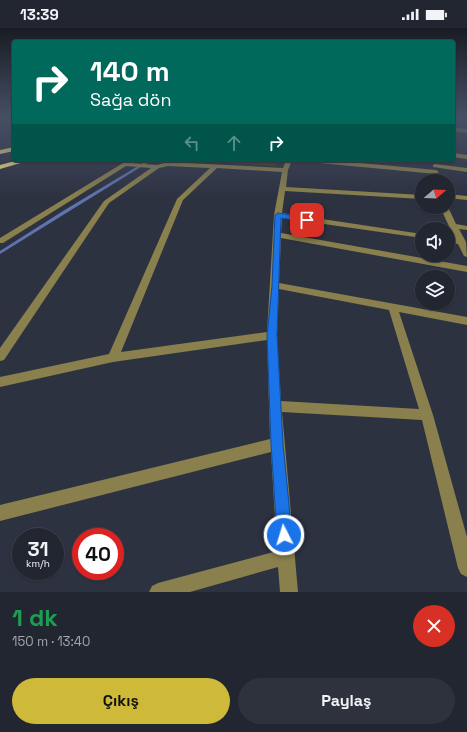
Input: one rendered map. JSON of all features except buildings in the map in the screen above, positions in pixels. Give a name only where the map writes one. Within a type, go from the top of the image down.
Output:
[{"type":"highway","points":[[0,152],[12,149]]},
{"type":"highway","points":[[0,161],[12,158]]},
{"type":"highway","points":[[0,167],[19,162]]},
{"type":"street","points":[[455,156],[467,157]]},
{"type":"street","points":[[0,242],[128,162]]},
{"type":"street","points":[[352,162],[435,166],[467,170]]},
{"type":"street","points":[[124,164],[157,166],[168,164],[216,166],[287,165],[278,215],[276,286],[272,335],[277,444],[289,592]]},
{"type":"street","points":[[0,357],[106,202],[157,166]]},
{"type":"street","points":[[113,358],[180,199],[216,166]]},
{"type":"street","points":[[282,189],[415,197]]},
{"type":"street","points":[[455,197],[467,198]]},
{"type":"street","points":[[278,215],[415,235]]},
{"type":"street","points":[[455,226],[467,228]]},
{"type":"street","points":[[455,230],[467,254]]},
{"type":"street","points":[[277,235],[467,268]]},
{"type":"street","points":[[455,241],[462,242]]},
{"type":"street","points":[[276,286],[467,321]]},
{"type":"street","points":[[393,308],[427,415],[467,568]]},
{"type":"street","points":[[0,382],[113,358],[272,335]]},
{"type":"street","points":[[275,406],[427,415]]},
{"type":"street","points":[[0,514],[277,444]]},
{"type":"street","points":[[158,592],[286,557]]},
{"type":"shaded area","points":[[212,162],[278,162],[275,166]]},
{"type":"waterway","points":[[0,253],[147,162]]},
{"type":"route","points":[[284,535],[277,444],[272,335],[276,286],[278,215],[307,220]]}]
